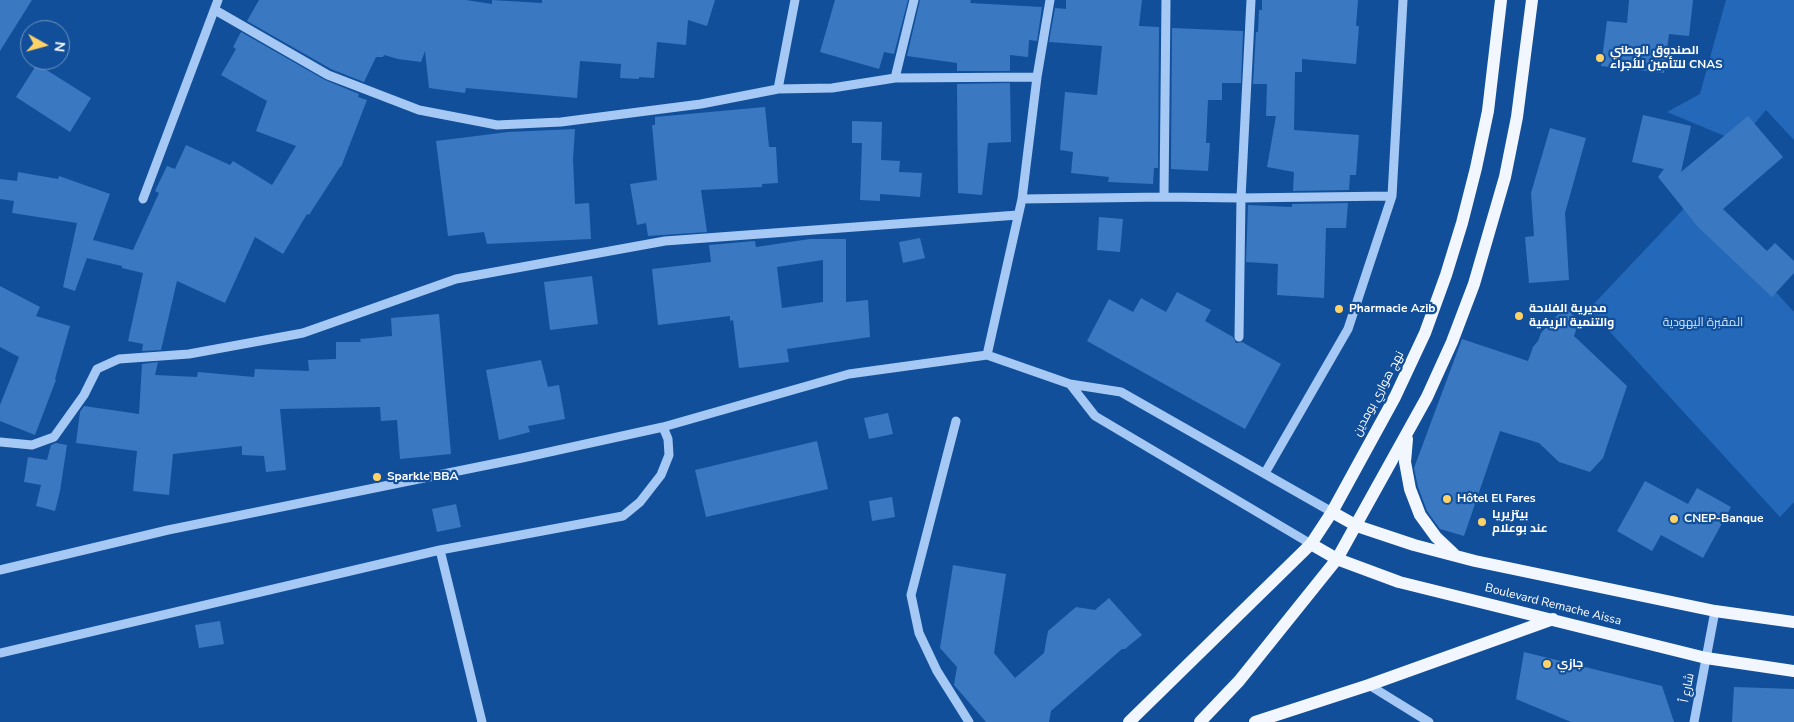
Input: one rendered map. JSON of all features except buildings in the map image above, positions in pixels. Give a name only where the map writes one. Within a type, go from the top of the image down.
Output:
[{"type":"main road","name":"نهج هواري بومدين","points":[[1129,722],[1311,544],[1332,512],[1395,397],[1425,333],[1446,275],[1464,214],[1486,120],[1501,0]]},
{"type":"main road","points":[[1200,722],[1239,681],[1337,559],[1427,397],[1452,342],[1474,284],[1505,177],[1517,117],[1532,0]]},
{"type":"main road","points":[[1407,434],[1405,462],[1410,489],[1420,515],[1436,537],[1456,556]]},
{"type":"main road","name":"Boulevard Remache Aissa","points":[[1332,512],[1357,526],[1414,545],[1456,556],[1715,611],[1794,622]]},
{"type":"main road","name":"Boulevard Remache Aissa","points":[[1311,544],[1337,559],[1399,582],[1706,658],[1794,671]]},
{"type":"main road","points":[[1255,722],[1369,685],[1553,619]]},
{"type":"street","points":[[143,199],[216,10],[218,0]]},
{"type":"street","points":[[778,89],[795,0]]},
{"type":"street","points":[[895,78],[914,0]]},
{"type":"street","points":[[987,355],[1022,199],[1050,0]]},
{"type":"street","points":[[1164,197],[1166,0]]},
{"type":"street","points":[[1239,337],[1242,198],[1251,0]]},
{"type":"street","points":[[1265,473],[1348,329],[1392,196],[1403,0]]},
{"type":"street","points":[[216,10],[328,75],[419,110],[497,125],[561,122],[701,104],[778,89],[832,88],[895,78],[1038,76]]},
{"type":"street","points":[[1022,199],[1392,196]]},
{"type":"street","points":[[0,442],[32,445],[54,437],[84,395],[97,369],[119,359],[189,354],[303,333],[456,279],[665,241],[1018,215]]},
{"type":"street","points":[[0,570],[168,530],[522,458],[663,427],[849,374],[987,355],[1070,384],[1121,392],[1332,512]]},
{"type":"street","points":[[1070,384],[1095,416],[1311,544]]},
{"type":"street","points":[[956,421],[911,595],[919,633],[937,671],[969,722]]},
{"type":"street","points":[[0,653],[440,550],[623,516],[640,502],[661,475],[668,455],[668,439],[663,427]]},
{"type":"street","points":[[440,550],[482,722]]},
{"type":"street","name":"شارع أ","points":[[1694,722],[1715,611]]},
{"type":"street","points":[[1369,685],[1429,722]]},
{"type":"green space","points":[[1726,0],[1794,0],[1794,140],[1766,110],[1739,142],[1667,112],[1700,94]]},
{"type":"green space","name":"المقبرة اليهودية","points":[[1692,200],[1794,312],[1794,502],[1780,517],[1589,309]]},
{"type":"place","name":"الصندوق الوطني للتأمين للأجراء CNAS","points":[[1600,58]]},
{"type":"place","name":"Pharmacie Azib","points":[[1339,309]]},
{"type":"place","name":"مديرية الفلاحة والتنمية الريفية","points":[[1519,316]]},
{"type":"place","name":"Sparkle BBA","points":[[377,477]]},
{"type":"place","name":"Hôtel El Fares","points":[[1447,499]]},
{"type":"place","name":"CNEP-Banque","points":[[1674,519]]},
{"type":"place","name":"بيتزيريا عند بوعلام","points":[[1482,522]]},
{"type":"place","name":"جازي","points":[[1547,664]]}]
